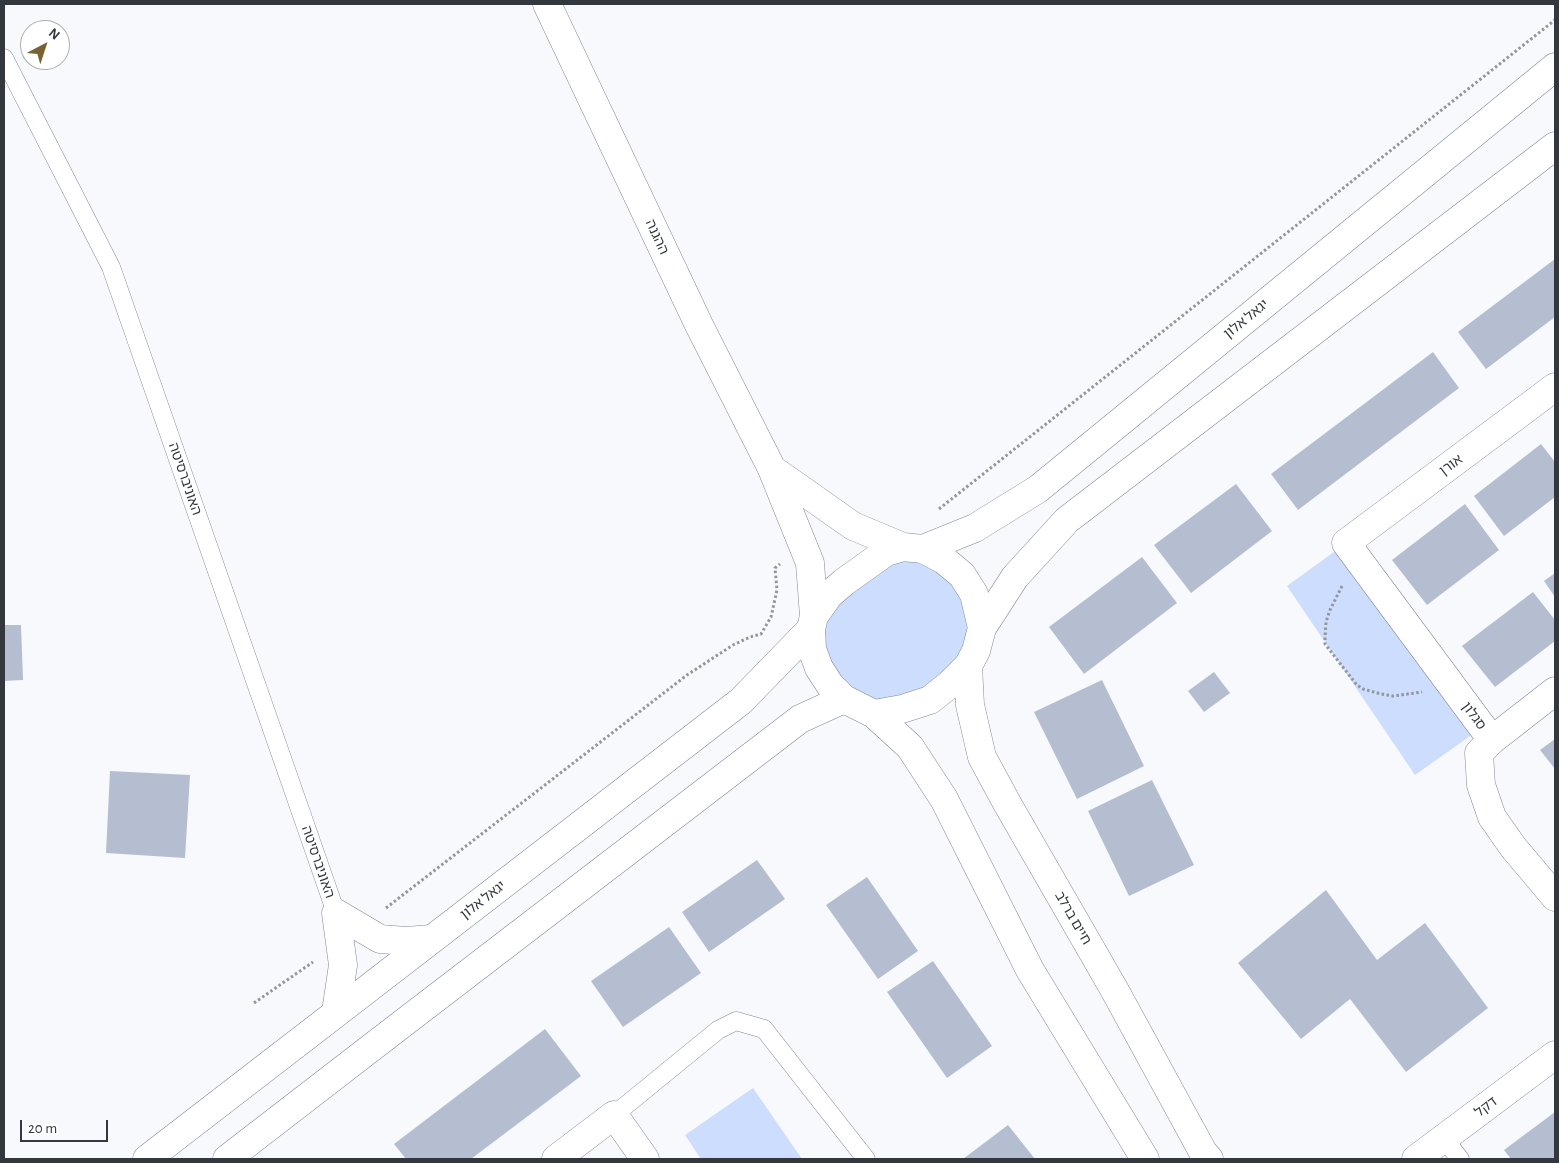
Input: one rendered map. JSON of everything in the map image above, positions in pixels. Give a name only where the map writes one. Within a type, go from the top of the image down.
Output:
[{"type":"street","name":"ההגנה","points":[[547,4],[699,325],[772,469],[810,564],[812,623]]},
{"type":"street","name":"יגאל אלון","points":[[913,548],[975,528],[1038,489],[1555,67]]},
{"type":"street","points":[[874,714],[902,709],[930,700],[950,684],[968,666],[976,651],[982,628],[1015,577],[1067,520],[1555,146]]},
{"type":"street","name":"אורן","points":[[1353,552],[1555,387]]},
{"type":"street","name":"ההגנה","points":[[772,469],[853,526],[913,548]]},
{"type":"street","points":[[982,628],[974,594],[962,575],[944,560],[913,548],[886,552],[844,582],[830,595],[812,623],[812,649],[819,668],[830,685],[844,699],[874,714],[910,747],[944,799],[1030,970],[1145,1159]]},
{"type":"street","name":"סגלון","points":[[1353,552],[1492,740],[1479,753],[1480,785],[1492,817],[1513,847],[1555,898]]},
{"type":"street","name":"יגאל אלון","points":[[147,1159],[740,701],[812,623]]},
{"type":"street","name":"חיים ברלב","points":[[968,666],[970,705],[982,757],[1012,813],[1114,989],[1203,1152],[1209,1159]]},
{"type":"street","points":[[1492,740],[1555,691]]},
{"type":"street","points":[[228,1159],[800,719],[844,699]]},
{"type":"street","name":"האוניברסיטה","points":[[336,914],[380,939],[406,941],[432,939]]},
{"type":"street","name":"האוניברסיטה","points":[[336,914],[343,965],[336,1012]]},
{"type":"street","name":"דקל","points":[[1416,1159],[1452,1149],[1555,1055]]},
{"type":"street","points":[[556,1159],[614,1115],[645,1159]]},
{"type":"lane","name":"האוניברסיטה","points":[[4,58],[111,267],[336,914]]},
{"type":"lane","points":[[614,1115],[718,1030],[736,1021],[764,1029],[866,1159]]},
{"type":"path","points":[[936,511],[1555,20]]},
{"type":"path","points":[[1353,552],[1345,579],[1333,602],[1326,622],[1325,644],[1357,686],[1375,693],[1393,696],[1413,694],[1450,683]]},
{"type":"path","points":[[382,911],[687,675],[733,645],[761,634],[771,617],[777,590],[775,568]]},
{"type":"path","points":[[254,1003],[320,956],[341,947]]},
{"type":"shaded area","points":[[1338,549],[1473,734],[1415,775],[1287,586]]},
{"type":"shaded area","points":[[887,556],[941,562],[980,629],[947,683],[876,710],[833,683],[818,616]]},
{"type":"shaded area","points":[[753,1088],[802,1159],[701,1159],[685,1135]]},
{"type":"building","points":[[1555,259],[1555,317],[1486,369],[1458,332]]},
{"type":"building","points":[[1433,352],[1459,388],[1298,510],[1271,474]]},
{"type":"building","points":[[1541,444],[1555,462],[1555,497],[1504,536],[1474,496]]},
{"type":"building","points":[[1236,484],[1272,531],[1191,593],[1154,545]]},
{"type":"building","points":[[1465,504],[1499,550],[1427,605],[1392,560]]},
{"type":"building","points":[[1142,557],[1177,603],[1084,674],[1049,627]]},
{"type":"building","points":[[1555,573],[1555,597],[1544,581]]},
{"type":"building","points":[[1533,592],[1555,620],[1555,641],[1495,687],[1462,646]]},
{"type":"building","points":[[4,625],[21,625],[23,680],[4,681]]},
{"type":"building","points":[[1214,672],[1230,693],[1204,712],[1188,691]]},
{"type":"building","points":[[1102,680],[1144,766],[1077,799],[1034,712]]},
{"type":"building","points":[[1555,739],[1555,769],[1540,750]]},
{"type":"building","points":[[110,771],[190,775],[185,858],[106,853]]},
{"type":"building","points":[[1152,780],[1194,865],[1129,896],[1088,811]]},
{"type":"building","points":[[757,860],[785,899],[709,952],[682,912]]},
{"type":"building","points":[[867,877],[918,951],[878,979],[826,905]]},
{"type":"building","points":[[1326,890],[1377,960],[1425,923],[1488,1008],[1406,1072],[1350,999],[1301,1039],[1238,963]]},
{"type":"building","points":[[669,927],[701,973],[623,1027],[591,981]]},
{"type":"building","points":[[933,961],[992,1046],[947,1078],[887,992]]},
{"type":"building","points":[[545,1029],[581,1076],[471,1159],[406,1159],[394,1144]]},
{"type":"building","points":[[1555,1112],[1555,1159],[1511,1159],[1504,1150]]},
{"type":"building","points":[[1008,1125],[1035,1159],[963,1159]]}]
